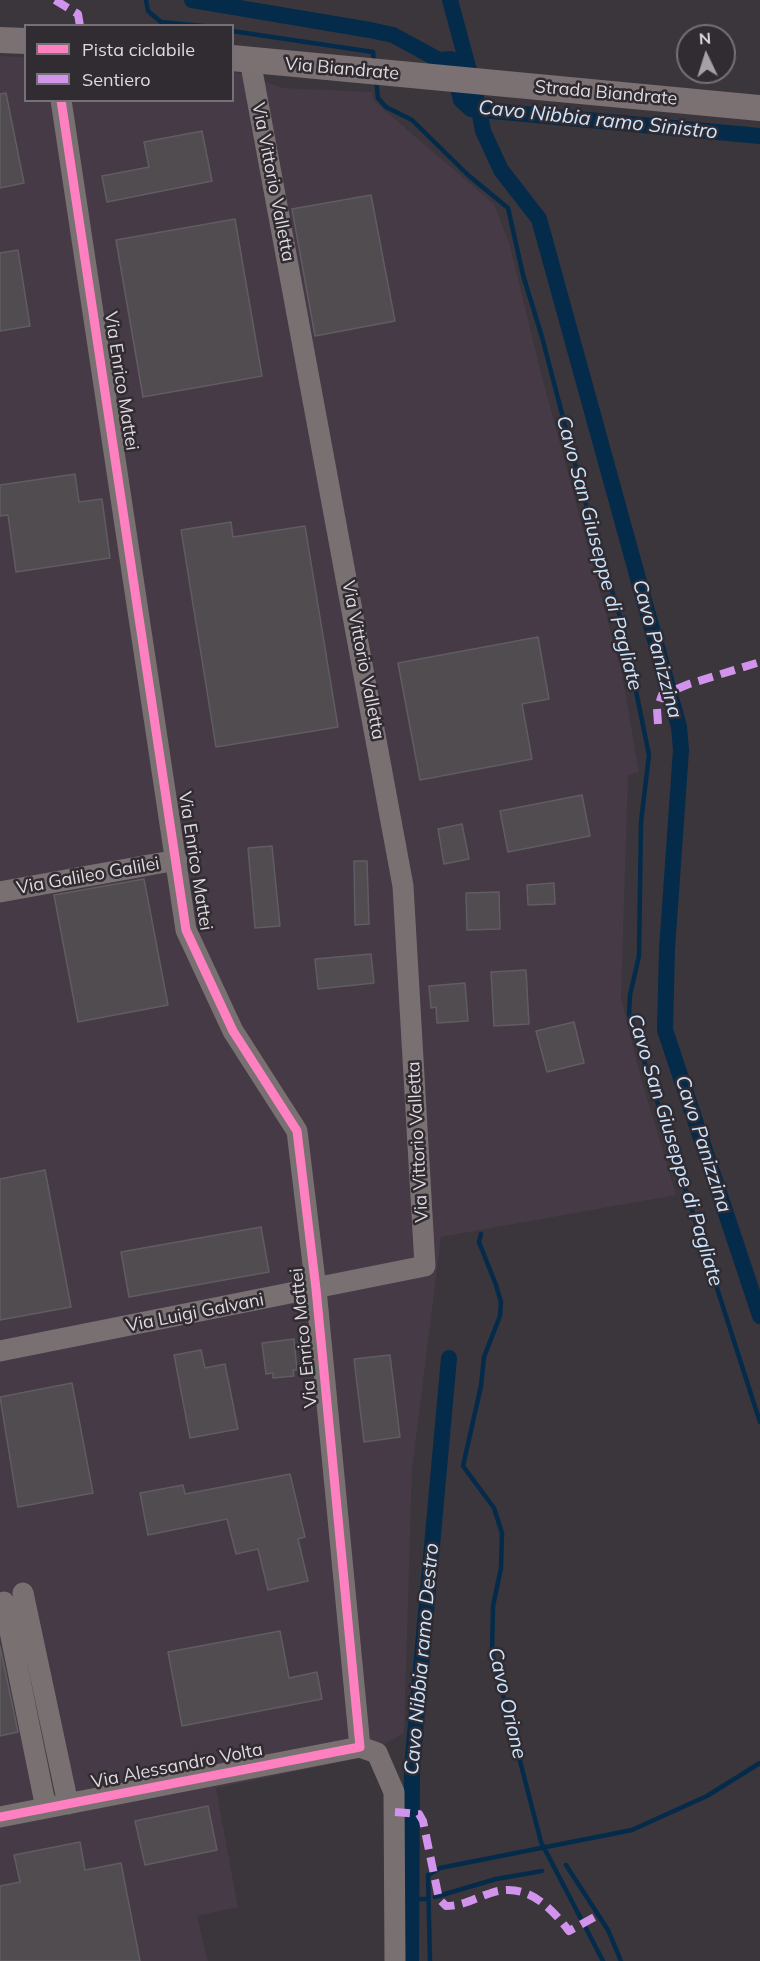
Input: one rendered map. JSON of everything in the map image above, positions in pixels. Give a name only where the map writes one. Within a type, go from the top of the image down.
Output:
[{"type":"main road","points":[[0,40],[24,41]]},
{"type":"main road","name":"Via Biandrate","points":[[241,59],[452,79]]},
{"type":"main road","name":"Strada Biandrate","points":[[452,79],[760,108]]},
{"type":"street","name":"Via Vittorio Valletta","points":[[241,59],[389,798],[403,886],[425,1266]]},
{"type":"street","name":"Via Enrico Mattei","points":[[62,102],[186,930],[233,1031],[297,1131],[316,1289],[360,1747]]},
{"type":"street","name":"Via Galileo Galilei","points":[[0,892],[177,860]]},
{"type":"street","name":"Via Luigi Galvani","points":[[0,1351],[425,1266]]},
{"type":"street","points":[[14,1598],[29,1674],[46,1808]]},
{"type":"street","points":[[29,1674],[68,1804]]},
{"type":"street","name":"Via Alessandro Volta","points":[[0,1817],[360,1747]]},
{"type":"street","points":[[360,1747],[376,1753],[394,1792],[395,1961]]},
{"type":"shaded area","points":[[0,56],[24,57],[24,102],[234,102],[234,71],[283,88],[372,92],[374,101],[494,204],[509,242],[542,377],[622,674],[639,772],[628,775],[621,999],[638,1067],[676,1195],[441,1237],[412,1470],[404,1733],[361,1758],[216,1788],[238,1907],[197,1916],[208,1961],[0,1961]]},
{"type":"building","points":[[6,93],[24,183],[0,188],[0,94]]},
{"type":"building","points":[[202,131],[212,181],[107,202],[102,176],[149,167],[144,142]]},
{"type":"building","points":[[371,195],[395,321],[315,336],[292,209]]},
{"type":"building","points":[[235,219],[262,376],[143,397],[116,240]]},
{"type":"building","points":[[18,250],[30,326],[0,331],[0,253]]},
{"type":"building","points":[[75,474],[79,502],[102,499],[110,558],[16,572],[8,515],[0,516],[0,485]]},
{"type":"building","points":[[231,522],[233,537],[305,526],[338,727],[216,747],[181,530]]},
{"type":"building","points":[[538,637],[549,699],[522,704],[532,759],[420,780],[398,663]]},
{"type":"building","points":[[582,795],[590,836],[508,852],[500,811]]},
{"type":"building","points":[[462,824],[469,859],[444,864],[438,829]]},
{"type":"building","points":[[272,846],[280,926],[255,928],[248,848]]},
{"type":"building","points":[[354,861],[367,861],[369,924],[355,925]]},
{"type":"building","points":[[144,879],[168,1005],[78,1022],[54,895]]},
{"type":"building","points":[[554,883],[555,904],[528,905],[527,885]]},
{"type":"building","points":[[499,892],[500,929],[467,930],[466,893]]},
{"type":"building","points":[[371,954],[374,983],[318,989],[315,959]]},
{"type":"building","points":[[526,970],[529,1024],[494,1026],[491,972]]},
{"type":"building","points":[[465,983],[468,1021],[437,1023],[436,1007],[431,1008],[429,986]]},
{"type":"building","points":[[574,1022],[584,1063],[547,1072],[536,1031]]},
{"type":"building","points":[[45,1170],[71,1307],[0,1320],[0,1179]]},
{"type":"building","points":[[261,1227],[269,1272],[129,1297],[121,1252]]},
{"type":"building","points":[[294,1339],[297,1370],[293,1370],[294,1376],[273,1378],[273,1373],[266,1374],[262,1343]]},
{"type":"building","points":[[201,1350],[205,1368],[225,1364],[238,1429],[190,1438],[174,1355]]},
{"type":"building","points":[[390,1355],[400,1437],[364,1442],[354,1359]]},
{"type":"building","points":[[72,1383],[93,1493],[18,1507],[0,1397]]},
{"type":"building","points":[[290,1474],[305,1537],[298,1539],[308,1581],[268,1590],[258,1549],[236,1554],[227,1519],[148,1535],[140,1493],[183,1485],[185,1494]]},
{"type":"building","points":[[280,1631],[289,1678],[317,1672],[322,1699],[182,1726],[168,1652]]},
{"type":"building","points":[[0,1646],[18,1732],[0,1736]]},
{"type":"building","points":[[208,1806],[217,1850],[145,1865],[135,1821]]},
{"type":"building","points":[[80,1842],[85,1870],[121,1863],[140,1961],[0,1961],[0,1886],[20,1882],[14,1855]]},
{"type":"waterway","name":"Cavo San Giuseppe di Pagliate","points":[[146,0],[148,11],[161,22],[182,24]]},
{"type":"waterway","name":"Cavo Nibbia ramo Sinistro","points":[[192,0],[393,35],[439,60],[451,59],[461,100],[471,109],[760,136]]},
{"type":"waterway","name":"Cavo Panizzina","points":[[450,0],[483,131],[501,170],[539,219],[679,727],[681,750],[667,949],[665,1030],[760,1316]]},
{"type":"waterway","name":"Cavo San Giuseppe di Pagliate","points":[[234,31],[373,52],[374,63]]},
{"type":"waterway","name":"Cavo San Giuseppe di Pagliate","points":[[376,80],[378,98],[386,107],[412,120],[468,175],[508,208],[523,275],[542,337],[584,498],[623,627],[649,755],[641,822],[639,956],[630,995],[629,1014],[760,1422]]},
{"type":"waterway","name":"Cavo Orione","points":[[481,1234],[479,1242],[501,1302],[500,1316],[484,1357],[481,1386],[463,1466],[494,1508],[502,1533],[501,1568],[493,1606],[492,1653],[541,1842],[603,1961]]},
{"type":"waterway","name":"Cavo Nibbia ramo Destro","points":[[411,1961],[412,1767],[449,1358]]},
{"type":"waterway","name":"Cavo San Giuseppe di Pagliate","points":[[430,1961],[428,1875],[440,1868],[632,1830],[707,1796],[760,1763]]},
{"type":"waterway","points":[[566,1865],[608,1930],[621,1961]]},
{"type":"waterway","points":[[435,1897],[496,1879],[542,1871]]},
{"type":"waterway","points":[[411,1899],[426,1899]]},
{"type":"marked path","points":[[55,0],[78,14],[80,24]]},
{"type":"marked path","points":[[658,724],[657,709],[662,695],[689,684],[760,662]]},
{"type":"marked path","points":[[395,1812],[419,1814],[423,1821],[439,1899],[446,1906],[503,1890],[515,1890],[536,1898],[554,1913],[569,1931],[600,1914]]},
{"type":"cycle path","points":[[0,1817],[360,1747],[316,1289],[297,1131],[233,1031],[186,930],[61,102]]}]
